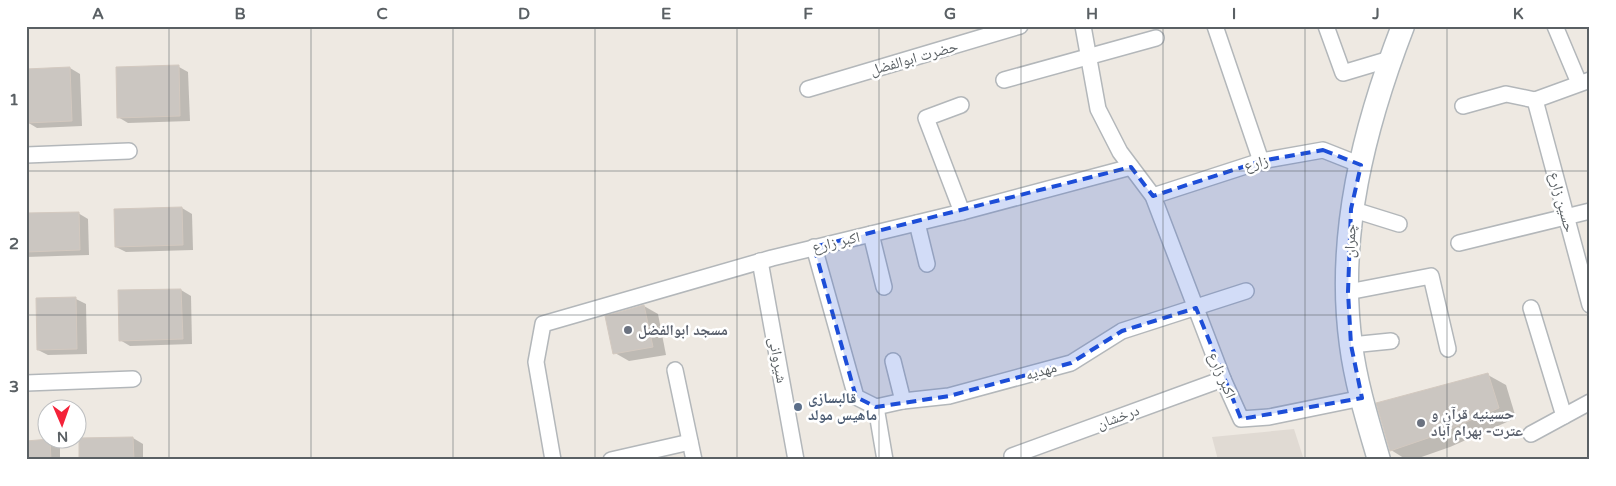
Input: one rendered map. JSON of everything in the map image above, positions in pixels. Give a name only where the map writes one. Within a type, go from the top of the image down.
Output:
[{"type":"street","name":"حضرت ابوالفضل","points":[[808,89],[1020,26]]},
{"type":"street","name":"اکبر زارع","points":[[1083,26],[1098,109],[1120,152],[1154,196],[1223,379],[1241,419],[1269,417],[1362,398]]},
{"type":"street","points":[[1215,26],[1261,161]]},
{"type":"street","points":[[1326,26],[1343,73],[1390,59]]},
{"type":"street","name":"چمران","points":[[1379,460],[1362,398],[1351,345],[1348,292],[1351,209],[1370,120],[1403,26]]},
{"type":"street","points":[[1463,106],[1506,94],[1535,100],[1584,81],[1555,26]]},
{"type":"street","points":[[1004,80],[1156,38]]},
{"type":"street","name":"حسین زارع","points":[[1535,100],[1590,305]]},
{"type":"street","points":[[961,105],[926,118],[962,212]]},
{"type":"street","name":"زارع","points":[[1154,196],[1261,161],[1323,150],[1360,165]]},
{"type":"street","points":[[26,155],[129,151]]},
{"type":"street","name":"اکبر زارع","points":[[553,460],[536,362],[543,324],[760,261],[962,212],[1131,167]]},
{"type":"street","points":[[1351,209],[1399,224]]},
{"type":"street","points":[[1459,244],[1590,211]]},
{"type":"street","points":[[916,223],[927,264]]},
{"type":"street","points":[[872,234],[884,287]]},
{"type":"street","points":[[814,247],[856,397],[876,407],[885,460]]},
{"type":"street","name":"شیروانی","points":[[760,261],[796,460]]},
{"type":"street","points":[[1348,292],[1431,276],[1448,349]]},
{"type":"street","name":"مهدیه","points":[[876,407],[903,401],[949,396],[1071,363],[1122,331],[1246,291]]},
{"type":"street","points":[[1531,308],[1564,416]]},
{"type":"street","points":[[1351,345],[1391,341]]},
{"type":"street","points":[[893,361],[903,401]]},
{"type":"street","points":[[675,370],[694,460]]},
{"type":"street","points":[[26,383],[133,379]]},
{"type":"street","name":"درخشان","points":[[1012,456],[1223,379]]},
{"type":"street","points":[[1531,434],[1590,402]]},
{"type":"street","points":[[611,460],[690,442]]},
{"type":"highlighted area","points":[[1323,150],[1361,165],[1351,209],[1348,292],[1351,345],[1362,398],[1241,419],[1196,308],[1122,331],[1071,363],[949,396],[876,407],[856,397],[814,247],[1131,167],[1153,196],[1261,161]]},
{"type":"shaded area","points":[[1294,429],[1304,460],[1218,460],[1212,437]]},
{"type":"building","points":[[179,65],[180,116],[117,118],[116,67]]},
{"type":"building","points":[[70,67],[72,121],[26,123],[26,69]]},
{"type":"building","points":[[182,207],[183,245],[115,247],[114,209]]},
{"type":"building","points":[[79,212],[80,250],[26,252],[26,213]]},
{"type":"building","points":[[181,289],[183,339],[119,341],[118,290]]},
{"type":"building","points":[[76,297],[77,349],[37,350],[36,298]]},
{"type":"building","name":"مسجد ابوالفضل","points":[[644,305],[653,347],[613,354],[605,316]]},
{"type":"building","name":"حسینیه قرآن و عترت- بهرام آباد","points":[[1488,373],[1499,408],[1431,437],[1390,451],[1376,403]]},
{"type":"building","points":[[133,437],[134,460],[79,460],[79,448],[88,448],[88,438]]},
{"type":"building","points":[[38,440],[38,448],[50,448],[51,460],[26,460],[26,441]]},
{"type":"place","name":"مسجد ابوالفضل","points":[[628,330]]},
{"type":"place","name":"قالبسازی ماهیس مولد","points":[[798,407]]},
{"type":"place","name":"حسینیه قرآن و عترت- بهرام آباد","points":[[1421,423]]}]
